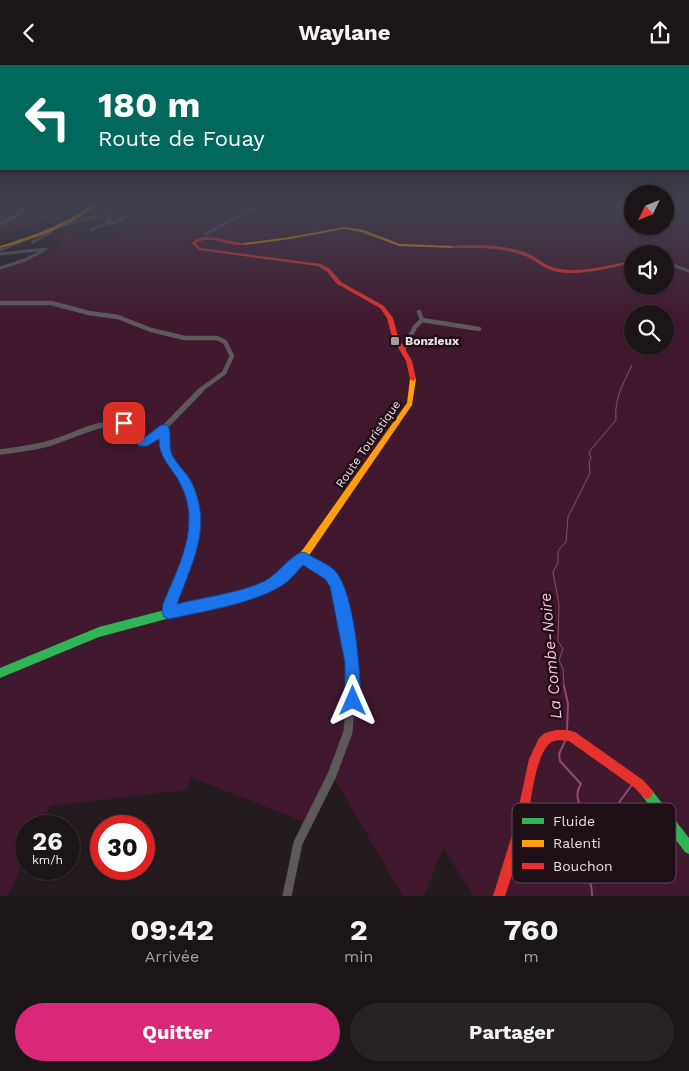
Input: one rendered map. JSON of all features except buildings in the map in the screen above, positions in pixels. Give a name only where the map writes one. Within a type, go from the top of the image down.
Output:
[{"type":"street","points":[[0,249],[17,244]]},
{"type":"street","name":"Route Touristique","points":[[0,673],[99,632],[267,587],[284,577],[302,557],[410,403],[412,371],[404,350],[397,341],[390,318],[385,310],[340,283],[325,268],[196,248],[193,244]]},
{"type":"street","points":[[392,244],[496,248],[528,254],[543,266],[556,270],[570,271],[624,264]]},
{"type":"street","points":[[0,254],[46,249],[25,261],[0,268]]},
{"type":"street","points":[[674,265],[689,271]]},
{"type":"street","points":[[0,303],[51,303],[88,313],[118,317],[151,331],[171,335],[221,339],[228,347],[232,356],[227,369],[221,376],[199,391],[156,436],[143,443],[130,431],[128,426],[120,423],[89,429],[35,447],[0,452]]},
{"type":"street","points":[[419,313],[422,320]]},
{"type":"street","points":[[404,350],[415,327],[422,320]]},
{"type":"street","points":[[422,320],[479,329]]},
{"type":"street","points":[[164,428],[166,452],[170,462],[188,487],[196,527],[193,544],[170,604],[169,612]]},
{"type":"street","points":[[287,896],[298,843],[343,749],[349,731],[353,701],[352,663],[344,614],[336,584],[330,574],[302,557]]},
{"type":"street","points":[[526,803],[535,757],[539,747],[552,734],[560,733],[571,736],[639,785],[655,803]]},
{"type":"street","points":[[676,831],[689,848]]},
{"type":"street","points":[[499,896],[512,853]]},
{"type":"shaded area","points":[[59,244],[689,244],[689,896],[474,896],[443,848],[424,896],[403,896],[330,771],[305,822],[190,777],[187,790],[50,806],[46,815],[15,815],[15,880],[8,896],[0,896],[0,271],[61,246]]},
{"type":"waterway","name":"La Combe-Noire","points":[[564,688],[563,669],[559,660],[563,649],[558,641],[559,605],[553,572],[558,563],[558,551],[566,542],[568,517],[590,473],[589,462],[591,458],[589,452],[616,420],[618,398],[632,365]]},
{"type":"waterway","name":"La Combe-Noire","points":[[564,686],[568,704],[567,729]]},
{"type":"waterway","name":"La Combe-Noire","points":[[566,739],[559,754],[560,761],[581,784],[577,794],[580,803]]},
{"type":"waterway","points":[[619,803],[631,786]]},
{"type":"waterway","name":"La Combe-Noire","points":[[590,883],[592,896]]},
{"type":"traffic: fast","points":[[0,673],[99,632],[260,590],[284,577],[290,570]]},
{"type":"traffic: fast","points":[[647,793],[655,803]]},
{"type":"traffic: fast","points":[[676,831],[689,848]]},
{"type":"traffic: slow","points":[[0,247],[11,244]]},
{"type":"traffic: slow","points":[[396,244],[454,247]]},
{"type":"traffic: slow","points":[[290,570],[307,551],[410,403],[413,379]]},
{"type":"traffic: jam","points":[[194,244],[199,249],[319,265],[328,270],[339,283],[382,307],[390,318],[395,337],[409,361],[413,379]]},
{"type":"traffic: jam","points":[[237,244],[244,244]]},
{"type":"traffic: jam","points":[[454,247],[506,249],[527,255],[551,269],[565,271],[594,269],[624,263]]},
{"type":"traffic: jam","points":[[525,803],[538,750],[546,739],[556,735],[571,736],[639,784],[647,793]]},
{"type":"traffic: jam","points":[[499,896],[512,854]]},
{"type":"place","name":"Bonzieux","points":[[395,341]]},
{"type":"route","points":[[124,423],[141,443],[145,443],[165,429],[164,446],[167,457],[186,482],[195,515],[196,527],[193,544],[170,604],[169,612],[260,590],[284,577],[302,557],[330,574],[334,578],[340,593],[352,663],[353,701]]}]
